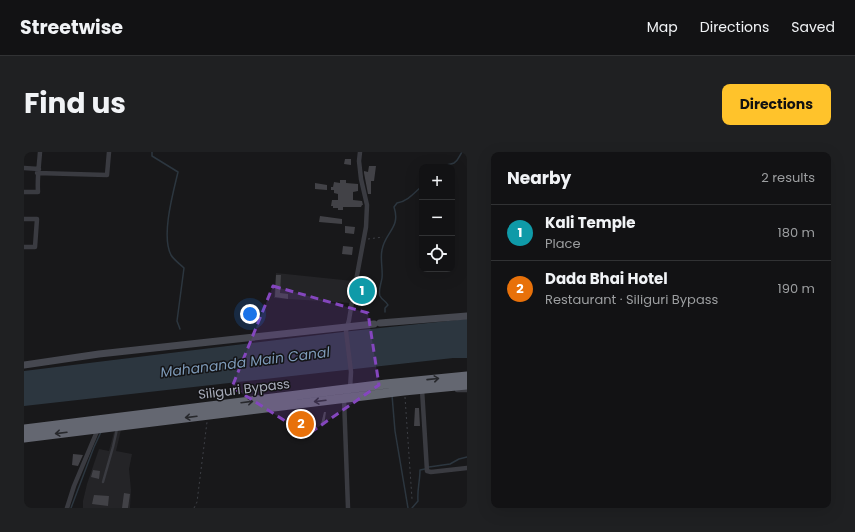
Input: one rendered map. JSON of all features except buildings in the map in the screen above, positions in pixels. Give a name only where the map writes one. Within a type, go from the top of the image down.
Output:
[{"type":"highway","name":"Siliguri Bypass","points":[[24,429],[97,419],[113,424],[350,389],[401,388],[467,376]]},
{"type":"highway","points":[[401,388],[422,391],[467,385]]},
{"type":"highway","points":[[24,438],[98,429],[113,424],[207,415],[344,398],[386,389]]},
{"type":"street","points":[[24,192],[38,192],[40,152]]},
{"type":"street","points":[[24,168],[38,171],[107,175],[109,152]]},
{"type":"street","points":[[348,508],[344,398],[350,389],[351,372],[346,329],[350,320],[366,227],[367,205],[360,173],[360,152]]},
{"type":"street","points":[[24,219],[37,219],[35,248],[24,247]]},
{"type":"street","points":[[24,365],[99,354],[133,352],[346,329],[377,323],[467,316]]},
{"type":"street","points":[[467,390],[422,391],[427,471],[431,472],[467,468]]},
{"type":"street","points":[[67,508],[74,486],[98,429],[97,419]]},
{"type":"lane","points":[[103,482],[116,438],[113,424]]},
{"type":"path","points":[[363,239],[383,237]]},
{"type":"path","points":[[401,388],[412,499]]},
{"type":"path","points":[[194,508],[197,502],[207,415]]},
{"type":"highlighted area","points":[[273,286],[368,313],[379,385],[307,435],[232,387]]},
{"type":"shaded area","points":[[276,273],[353,281],[350,303],[274,298]]},
{"type":"shaded area","points":[[121,430],[116,451],[132,454],[129,469],[131,490],[130,508],[83,508],[87,484],[99,449],[109,451],[114,432]]},
{"type":"water","name":"Mahananda Main Canal","points":[[467,319],[467,358],[453,358],[24,406],[24,371],[351,331]]},
{"type":"waterway","points":[[152,152],[152,156],[178,172],[169,214],[167,237],[171,255],[184,268],[177,321],[180,329]]},
{"type":"waterway","points":[[452,164],[456,162],[462,152]]},
{"type":"waterway","points":[[385,312],[385,308],[388,305],[380,296],[379,292],[382,278],[381,253],[386,239],[396,220],[394,207],[397,203],[411,196],[419,189]]},
{"type":"waterway","points":[[392,395],[395,431],[408,508]]},
{"type":"waterway","points":[[71,508],[101,432]]},
{"type":"waterway","points":[[429,467],[450,464],[467,457]]},
{"type":"waterway","points":[[412,508],[418,501],[420,470],[425,469]]},
{"type":"place","name":"Kali Temple","points":[[362,291]]},
{"type":"place","name":"Dada Bhai Hotel","points":[[301,424]]}]
